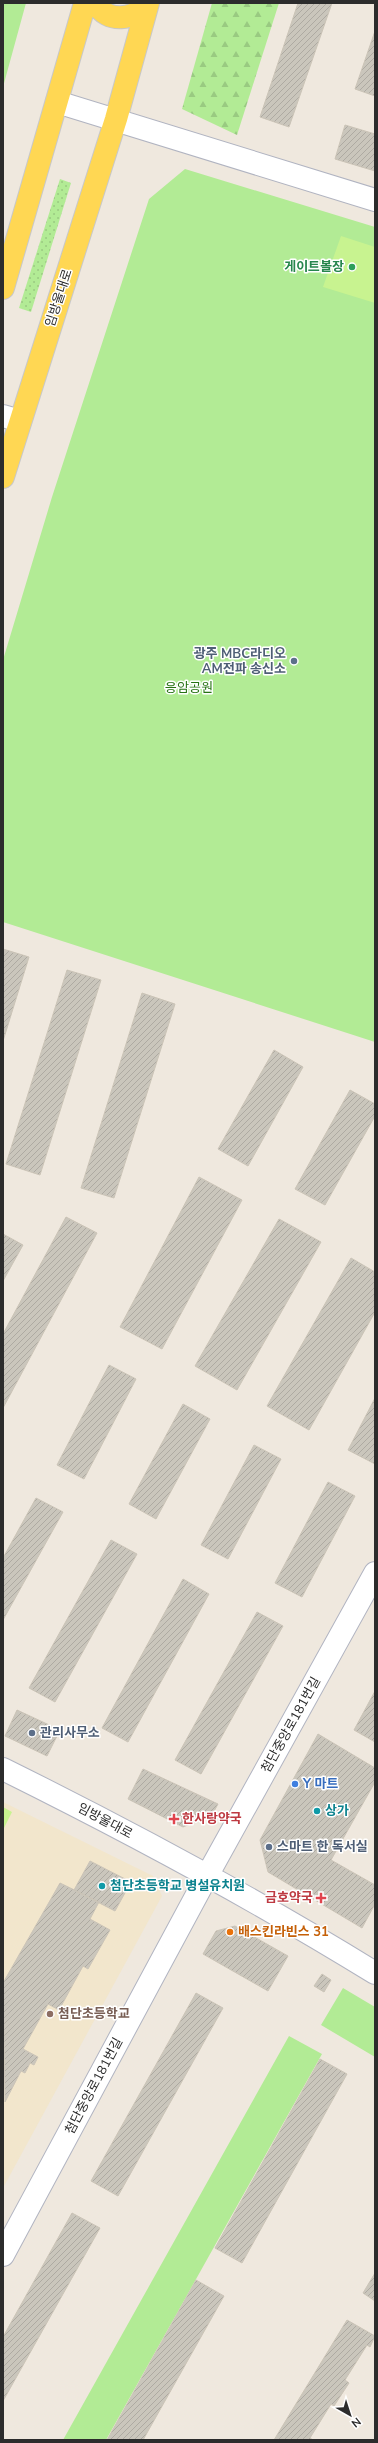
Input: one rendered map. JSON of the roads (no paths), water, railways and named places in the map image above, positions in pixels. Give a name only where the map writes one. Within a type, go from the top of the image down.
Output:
[{"type":"main road","points":[[3,288],[85,3]]},
{"type":"main road","points":[[96,3],[104,12],[122,18],[140,11],[148,3]]},
{"type":"main road","name":"임방울대로","points":[[3,477],[12,419],[116,119],[148,3]]},
{"type":"street","points":[[57,102],[375,200]]},
{"type":"street","name":"첨단중앙로181번길","points":[[3,2255],[207,1876],[375,1573]]},
{"type":"street","name":"임방울대로","points":[[3,1769],[207,1876]]},
{"type":"street","points":[[207,1876],[320,1939],[375,1973]]},
{"type":"place","name":"게이트볼장","points":[[352,267]]},
{"type":"place","name":"광주 MBC라디오 AM전파 송신소","points":[[294,661]]},
{"type":"place","name":"관리사무소","points":[[32,1733]]},
{"type":"place","name":"Y 마트","points":[[295,1784]]},
{"type":"place","name":"상가","points":[[317,1811]]},
{"type":"place","name":"한사랑약국","points":[[174,1819]]},
{"type":"place","name":"스마트 한 독서실","points":[[269,1847]]},
{"type":"place","name":"첨단초등학교 병설유치원","points":[[102,1886]]},
{"type":"place","name":"금호약국","points":[[321,1898]]},
{"type":"place","name":"배스킨라빈스 31","points":[[230,1932]]},
{"type":"place","name":"첨단초등학교","points":[[50,2014]]},
{"type":"park label","name":"응암공원","points":[[189,688]]}]
